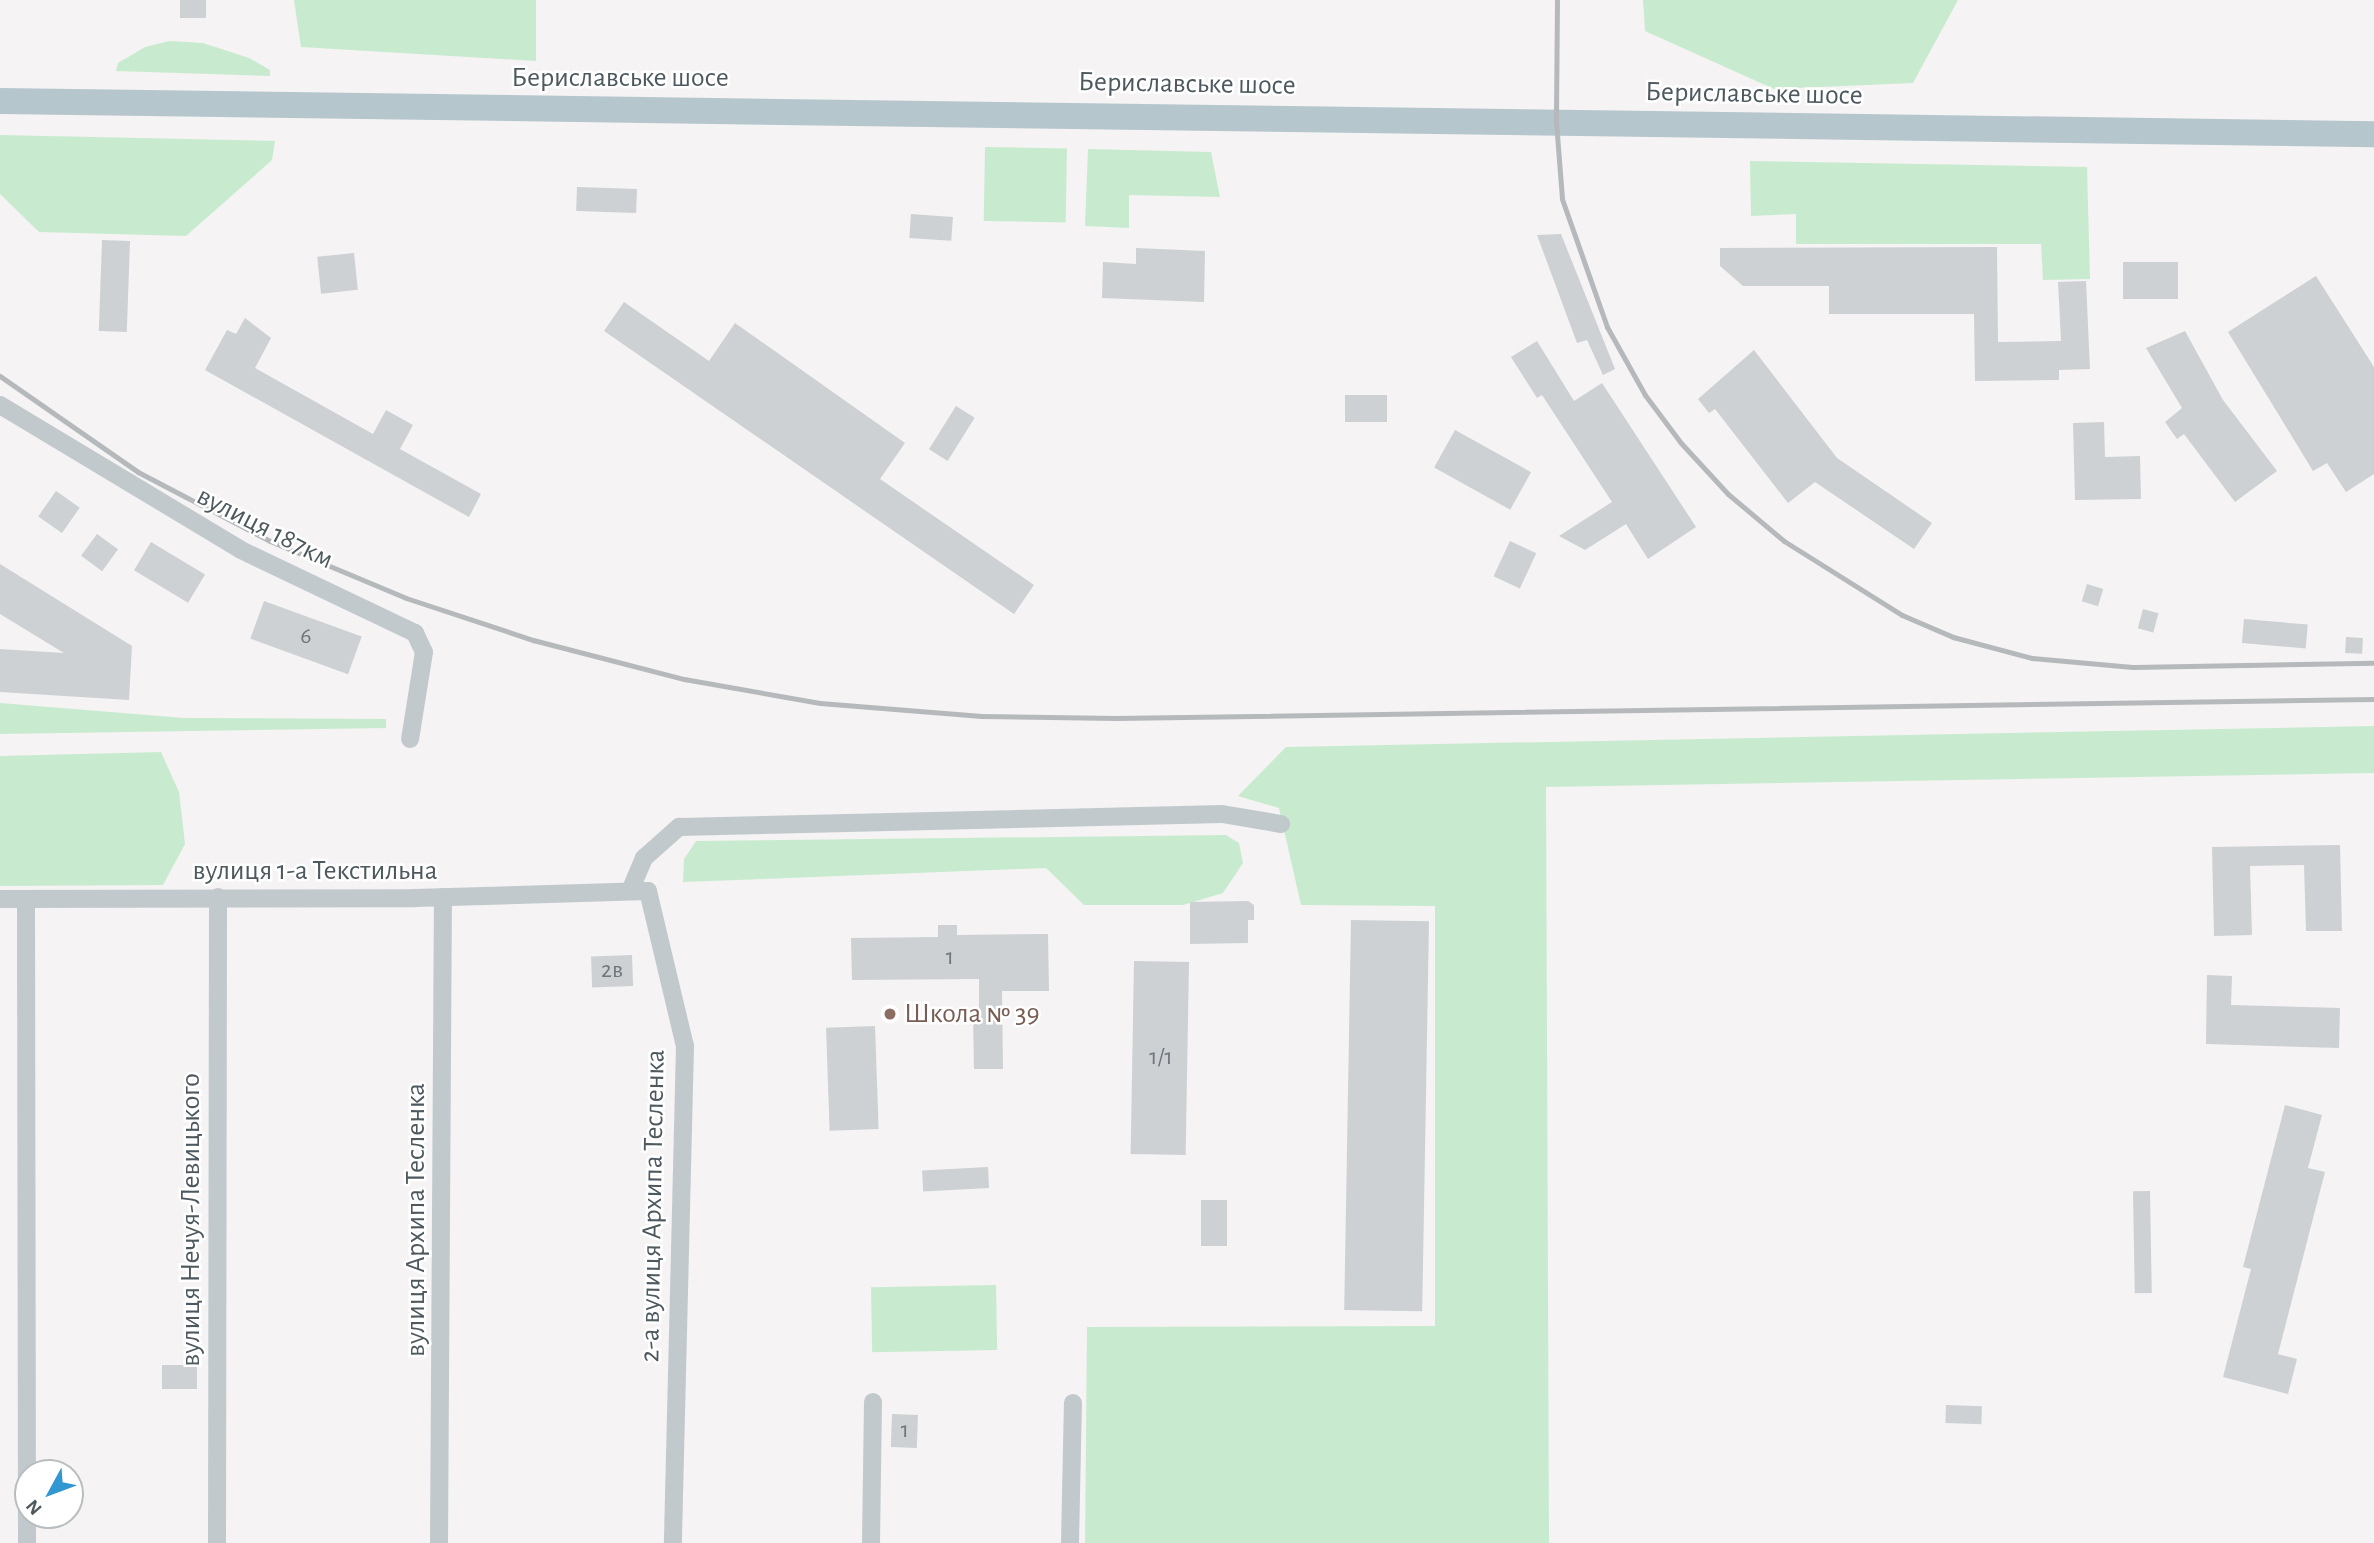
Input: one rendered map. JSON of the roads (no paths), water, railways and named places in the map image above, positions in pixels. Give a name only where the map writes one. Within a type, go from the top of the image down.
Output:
[{"type":"main road","name":"Бериславське шосе","points":[[0,101],[2374,134]]},
{"type":"street","name":"вулиця 187км","points":[[0,405],[241,550],[415,633],[424,652],[410,739]]},
{"type":"street","points":[[630,891],[643,858],[680,827],[1222,814],[1281,824]]},
{"type":"street","name":"вулиця 1-а Текстильна","points":[[0,900],[443,897],[630,891]]},
{"type":"street","name":"2-а вулиця Архипа Тесленка","points":[[630,891],[648,891],[685,1046],[673,1543]]},
{"type":"street","name":"вулиця Архипа Тесленка","points":[[439,1543],[443,897]]},
{"type":"street","name":"вулиця Нечуя-Левицького","points":[[217,1543],[218,898]]},
{"type":"street","points":[[26,900],[27,1543]]},
{"type":"street","points":[[871,1543],[873,1402]]},
{"type":"street","points":[[1070,1543],[1073,1403]]},
{"type":"railway","points":[[1557,0],[1556,122],[1562,199],[1607,327],[1645,395],[1681,443],[1728,494],[1784,541],[1902,615],[1953,637],[2032,658],[2133,667],[2374,663]]},
{"type":"railway","points":[[0,376],[138,472],[270,541],[406,598],[533,640],[684,679],[820,703],[981,716],[1116,718],[2374,699]]},
{"type":"place","name":"Школа № 39","points":[[890,1014]]}]
